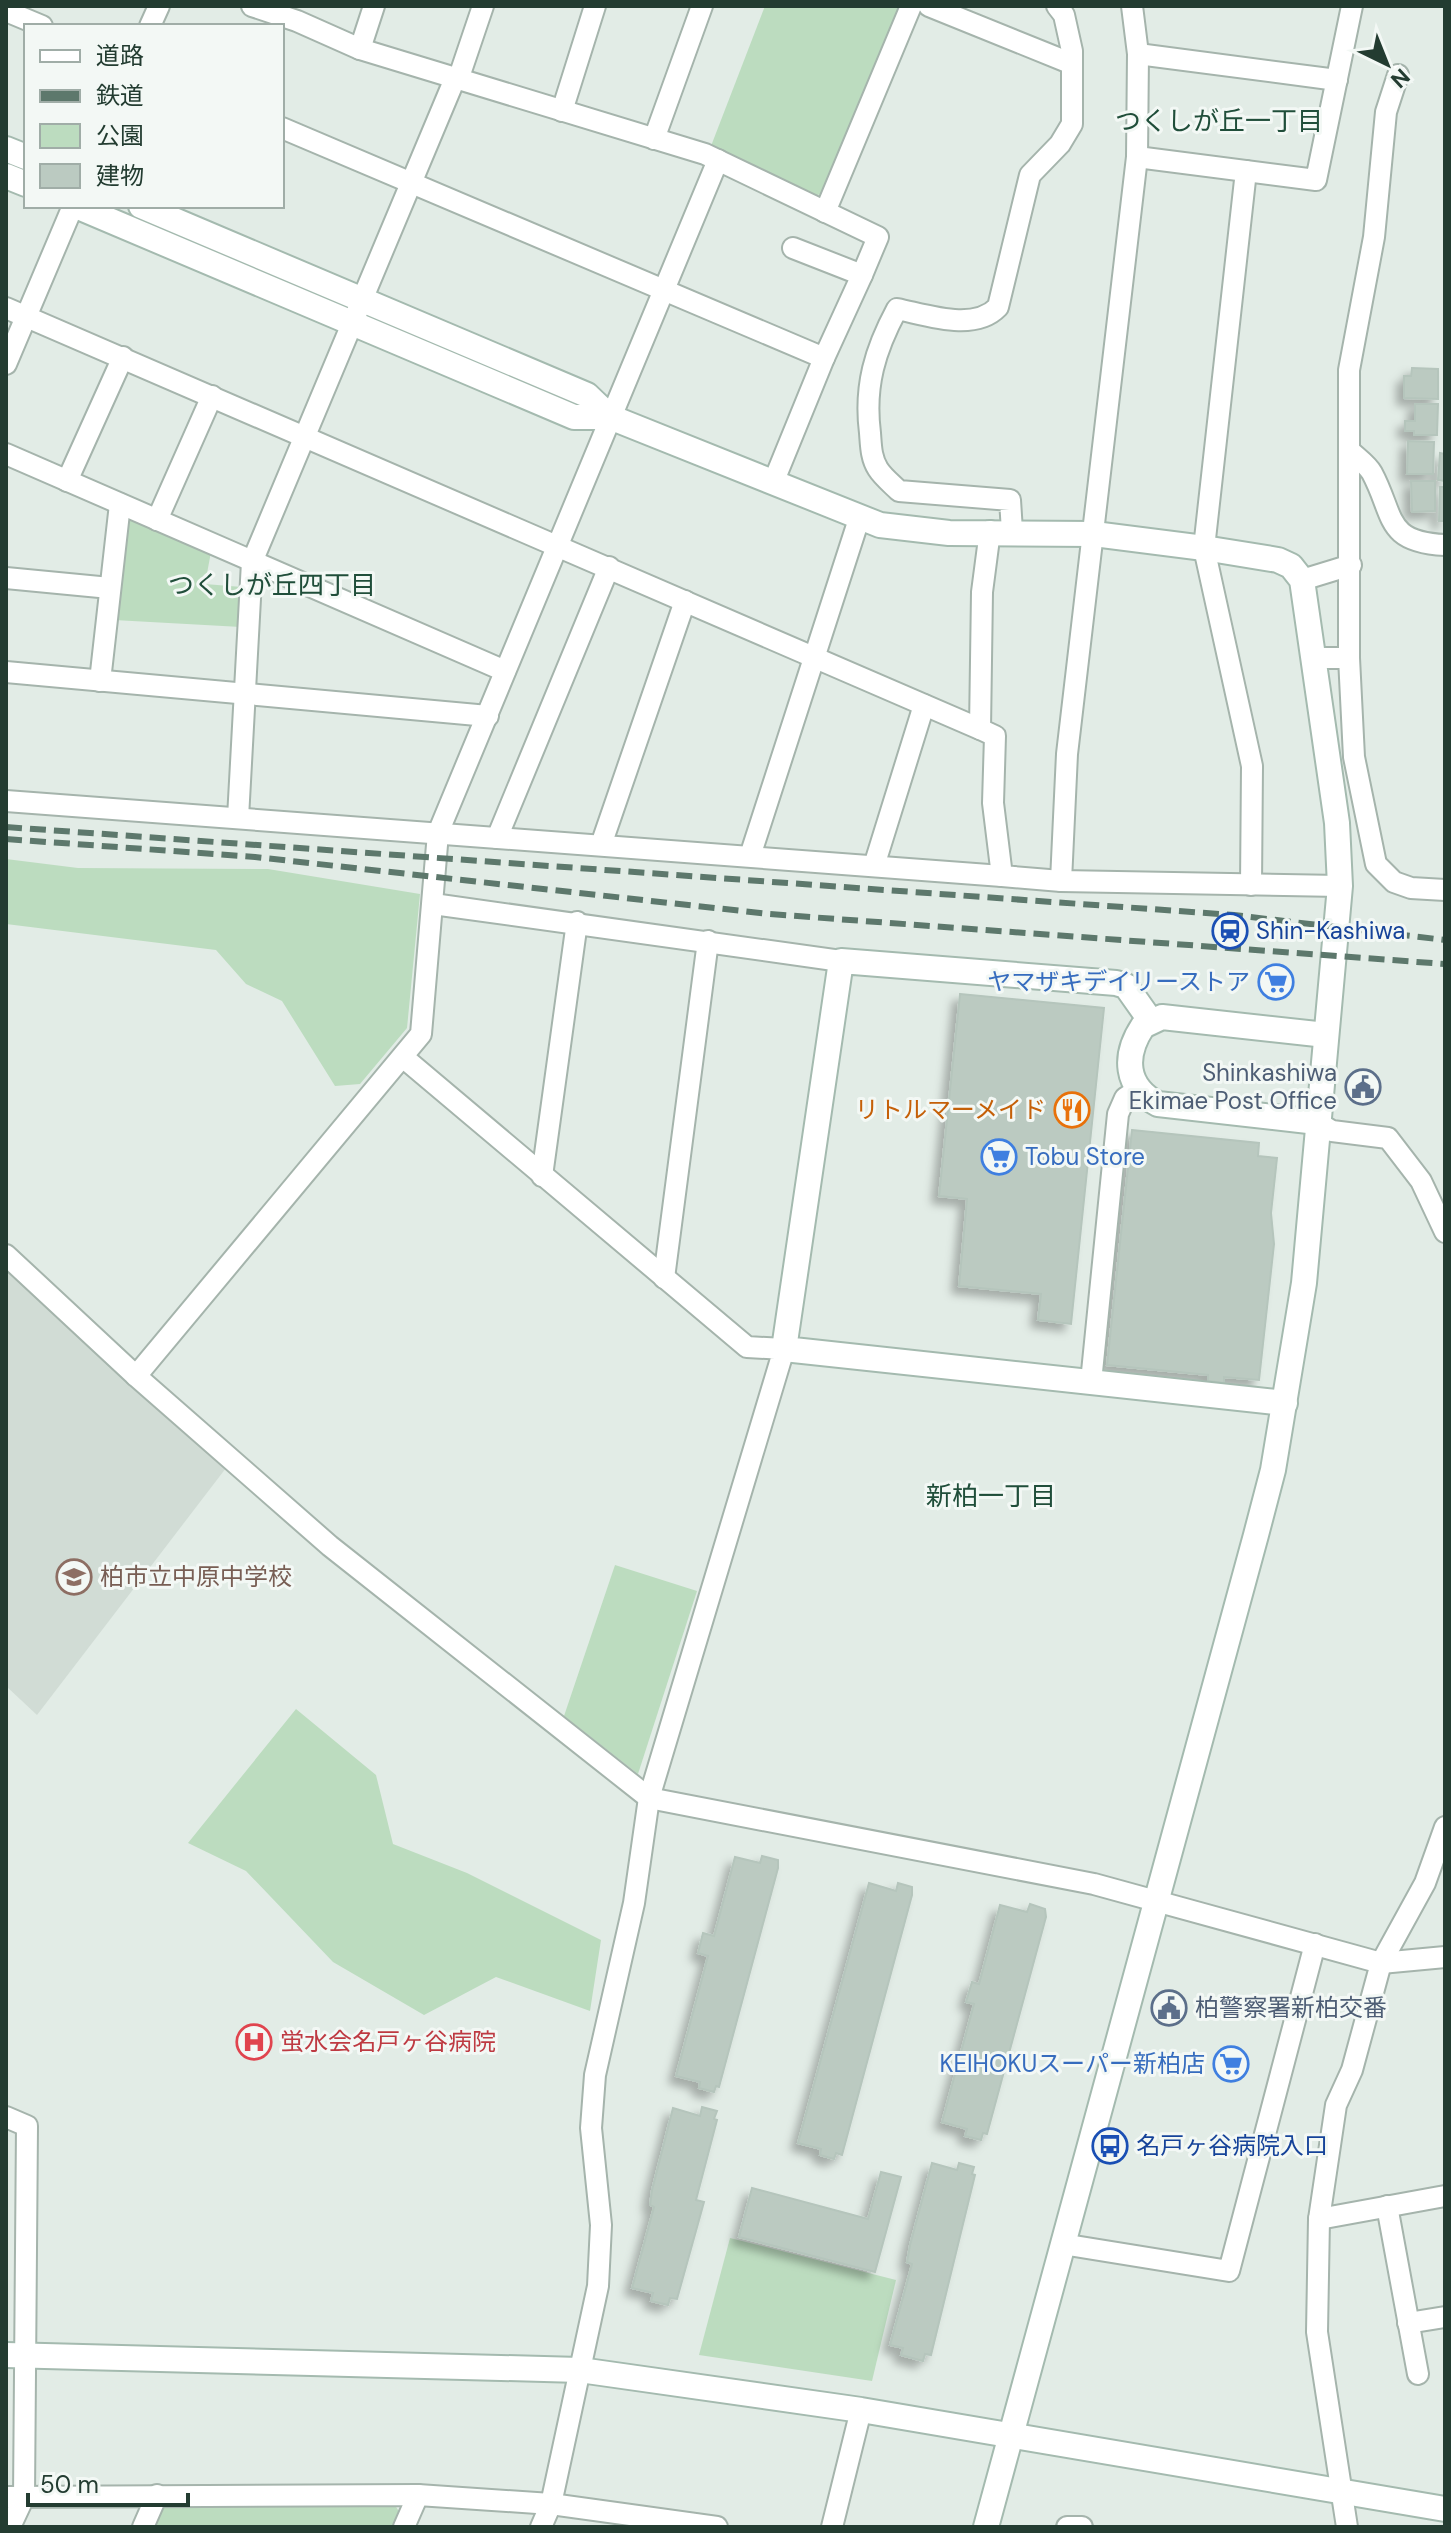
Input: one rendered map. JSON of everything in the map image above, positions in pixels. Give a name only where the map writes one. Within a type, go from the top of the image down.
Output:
[{"type":"street","points":[[360,49],[374,6]]},
{"type":"street","points":[[238,818],[252,562],[458,77],[483,6]]},
{"type":"street","points":[[562,111],[595,6]]},
{"type":"street","points":[[654,139],[702,6]]},
{"type":"street","points":[[825,212],[911,6]]},
{"type":"street","points":[[929,6],[1070,63]]},
{"type":"street","points":[[980,729],[982,592],[1010,500],[899,491],[880,472],[873,459],[868,422],[868,385],[874,354],[897,309],[956,320],[989,317],[998,307],[1030,175],[1060,144],[1072,124],[1072,51],[1064,15],[1057,6]]},
{"type":"street","points":[[1061,881],[1067,754],[1094,534],[1116,310],[1137,157],[1138,54],[1132,6]]},
{"type":"street","points":[[1137,157],[1316,180],[1352,6]]},
{"type":"street","points":[[263,8],[360,49],[718,160],[878,237],[773,483]]},
{"type":"street","points":[[6,11],[37,24]]},
{"type":"street","points":[[1138,54],[1337,80]]},
{"type":"street","points":[[1398,75],[1386,112],[1374,237],[1349,370],[1349,658],[1354,757],[1376,864],[1394,882],[1424,890],[1445,890]]},
{"type":"street","points":[[284,129],[824,358]]},
{"type":"street","points":[[136,1376],[421,1034],[438,833],[718,160]]},
{"type":"street","points":[[1246,171],[1204,548],[1252,766],[1251,885]]},
{"type":"street","points":[[6,364],[73,208]]},
{"type":"street","points":[[79,208],[574,417],[610,417]]},
{"type":"street","points":[[146,208],[587,395],[610,417],[859,519],[917,531],[1094,534],[1204,548],[1278,560],[1291,566],[1302,580],[1337,823],[1340,886],[1304,1283],[1285,1403],[1260,1522],[986,2527]]},
{"type":"street","points":[[793,248],[862,275]]},
{"type":"street","points":[[6,308],[995,736],[993,803],[1002,876]]},
{"type":"street","points":[[67,481],[123,357]]},
{"type":"street","points":[[157,520],[212,396]]},
{"type":"street","points":[[1349,450],[1371,471],[1392,526],[1406,537],[1423,544],[1445,545]]},
{"type":"street","points":[[6,454],[505,671]]},
{"type":"street","points":[[100,681],[120,504]]},
{"type":"street","points":[[750,856],[859,519]]},
{"type":"street","points":[[1302,580],[1351,565]]},
{"type":"street","points":[[497,838],[609,567]]},
{"type":"street","points":[[6,578],[110,588]]},
{"type":"street","points":[[601,845],[685,601]]},
{"type":"street","points":[[1315,658],[1349,658]]},
{"type":"street","points":[[6,672],[488,716]]},
{"type":"street","points":[[874,866],[924,705]]},
{"type":"street","points":[[6,801],[1061,881],[1340,886]]},
{"type":"street","points":[[433,904],[841,961],[1116,983],[1126,986],[1150,1020]]},
{"type":"street","points":[[542,1176],[577,922]]},
{"type":"street","points":[[664,1278],[708,941]]},
{"type":"street","points":[[541,2527],[551,2504],[598,2286],[601,2225],[591,2128],[595,2075],[634,1903],[649,1798],[784,1349],[841,961]]},
{"type":"street","points":[[1326,1035],[1162,1017],[1150,1020],[1136,1037],[1130,1075],[1137,1090],[1158,1104],[1317,1122],[1332,1131],[1388,1138],[1421,1181],[1445,1232]]},
{"type":"street","points":[[404,1058],[747,1347],[1285,1403]]},
{"type":"street","points":[[1091,1382],[1118,1114],[1125,1098],[1137,1090]]},
{"type":"street","points":[[6,1255],[136,1376],[330,1546],[649,1798],[1094,1884],[1381,1963],[1445,1957]]},
{"type":"street","points":[[1347,2527],[1317,2332],[1319,2219],[1336,2105],[1352,2070],[1381,1963],[1425,1883],[1445,1827]]},
{"type":"street","points":[[1062,2244],[1229,2271],[1315,1944]]},
{"type":"street","points":[[6,2117],[27,2126],[15,2218],[15,2497],[10,2527]]},
{"type":"street","points":[[1319,2219],[1445,2196]]},
{"type":"street","points":[[1387,2206],[1418,2374]]},
{"type":"street","points":[[1408,2323],[1445,2317]]},
{"type":"street","points":[[16,2355],[580,2370],[861,2410],[1445,2509]]},
{"type":"street","points":[[832,2527],[861,2410]]},
{"type":"street","points":[[143,2527],[157,2495]]},
{"type":"street","points":[[15,2497],[418,2495],[551,2504],[674,2524],[717,2527]]},
{"type":"street","points":[[404,2527],[418,2495]]},
{"type":"street","points":[[1067,2527],[1082,2527]]},
{"type":"shaded area","name":"柏市立中原中学校","points":[[6,1269],[226,1468],[37,1715],[6,1686]]},
{"type":"green space","points":[[765,6],[901,6],[823,194],[811,196],[711,146]]},
{"type":"green space","points":[[132,517],[211,552],[205,584],[242,587],[241,627],[114,620],[124,522]]},
{"type":"green space","points":[[6,859],[78,868],[268,869],[420,894],[407,1028],[360,1084],[335,1086],[282,1001],[246,984],[216,950],[6,924]]},
{"type":"green space","points":[[615,1565],[697,1591],[638,1774],[564,1716]]},
{"type":"green space","points":[[296,1709],[376,1775],[393,1844],[467,1873],[601,1940],[590,2011],[496,1977],[424,2015],[333,1962],[246,1871],[188,1843]]},
{"type":"green space","points":[[730,2238],[896,2280],[872,2381],[699,2355]]},
{"type":"green space","points":[[169,2505],[395,2505],[401,2515],[395,2527],[153,2527],[161,2510]]},
{"type":"building","points":[[1412,368],[1438,369],[1438,399],[1404,398],[1404,376],[1411,376]]},
{"type":"building","points":[[1415,404],[1438,404],[1437,435],[1414,435],[1414,431],[1405,431],[1405,421],[1415,421]]},
{"type":"building","points":[[1408,441],[1434,442],[1433,474],[1407,474]]},
{"type":"building","points":[[1440,453],[1445,454],[1445,481],[1438,480]]},
{"type":"building","points":[[1411,481],[1435,481],[1435,511],[1412,512]]},
{"type":"building","points":[[1440,487],[1445,487],[1445,521],[1439,521]]},
{"type":"building","points":[[960,994],[1104,1008],[1071,1324],[1038,1320],[1041,1294],[959,1286],[967,1199],[939,1196]]},
{"type":"building","points":[[1132,1130],[1259,1143],[1258,1156],[1277,1158],[1271,1213],[1274,1244],[1259,1380],[1224,1377],[1224,1383],[1208,1381],[1208,1375],[1107,1365]]},
{"type":"building","points":[[762,1856],[778,1860],[778,1868],[719,2087],[716,2086],[714,2092],[699,2088],[700,2082],[676,2076],[708,1956],[698,1953],[703,1933],[714,1936],[735,1857],[760,1863]]},
{"type":"building","points":[[869,1883],[896,1891],[898,1883],[912,1887],[912,1895],[842,2155],[836,2153],[834,2159],[820,2155],[821,2149],[798,2143]]},
{"type":"building","points":[[1030,1904],[1045,1909],[1046,1917],[987,2134],[983,2133],[981,2140],[965,2136],[967,2129],[942,2122],[974,2004],[966,2002],[972,1982],[979,1984],[1000,1905],[1027,1912]]},
{"type":"building","points":[[702,2107],[717,2111],[696,2200],[704,2202],[677,2299],[670,2298],[668,2305],[651,2301],[653,2293],[632,2288],[654,2207],[650,2205],[652,2190],[673,2108],[700,2116]]},
{"type":"building","points":[[932,2163],[957,2170],[959,2163],[974,2167],[972,2174],[975,2175],[931,2355],[925,2354],[923,2361],[901,2355],[903,2348],[890,2345],[912,2264],[907,2262],[910,2245]]},
{"type":"building","points":[[881,2172],[901,2177],[875,2272],[739,2237],[752,2188],[868,2219]]},
{"type":"railway","points":[[6,827],[1234,915],[1445,940]]},
{"type":"railway","points":[[6,839],[255,857],[769,914],[1445,964]]},
{"type":"place","name":"Shin-Kashiwa","points":[[1230,931]]},
{"type":"place","name":"ヤマザキデイリーストア","points":[[1276,982]]},
{"type":"place","name":"Shinkashiwa Ekimae Post Office","points":[[1363,1087]]},
{"type":"place","name":"リトルマーメイド","points":[[1072,1110]]},
{"type":"place","name":"Tobu Store","points":[[999,1157]]},
{"type":"place","name":"柏市立中原中学校","points":[[74,1577]]},
{"type":"place","name":"柏警察署新柏交番","points":[[1169,2008]]},
{"type":"place","name":"蛍水会名戸ヶ谷病院","points":[[254,2042]]},
{"type":"place","name":"KEIHOKUスーパー新柏店","points":[[1231,2064]]},
{"type":"place","name":"名戸ヶ谷病院入口","points":[[1110,2146]]},
{"type":"district","name":"つくしが丘一丁目","points":[[1219,121]]},
{"type":"district","name":"つくしが丘四丁目","points":[[272,585]]},
{"type":"district","name":"新柏一丁目","points":[[991,1496]]}]
